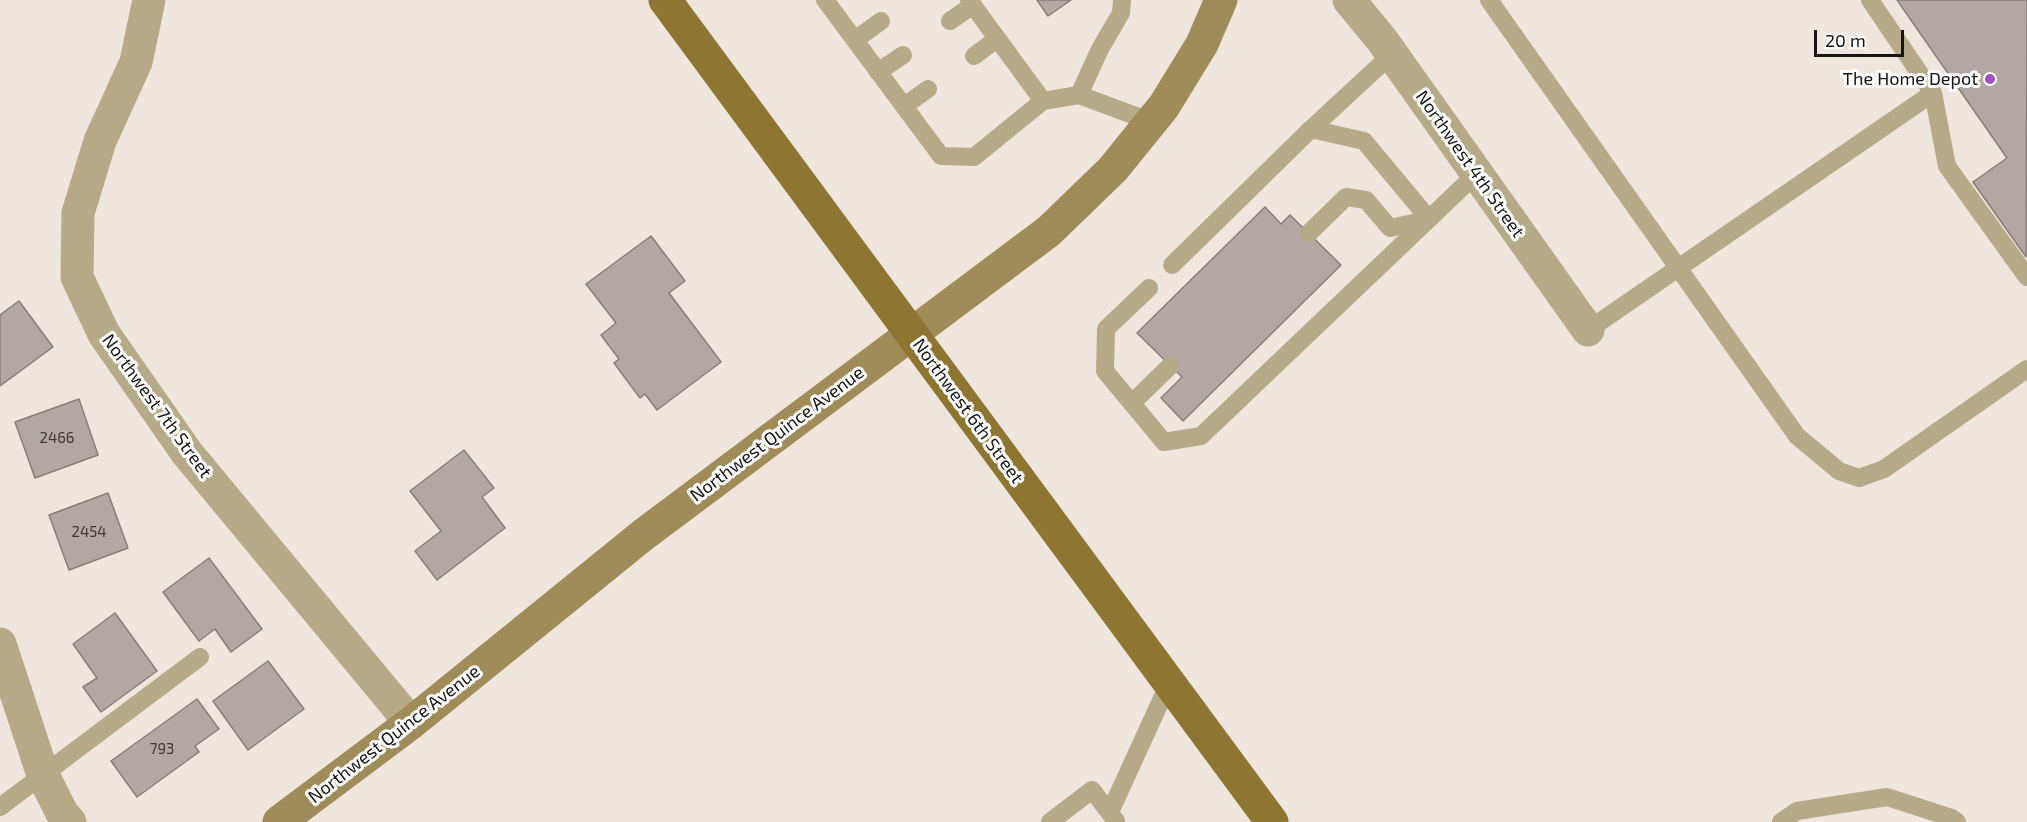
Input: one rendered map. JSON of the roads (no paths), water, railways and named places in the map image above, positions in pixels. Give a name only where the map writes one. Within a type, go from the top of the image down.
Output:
[{"type":"main road","name":"Northwest 6th Street","points":[[665,0],[1272,822]]},
{"type":"street","name":"Northwest 7th Street","points":[[149,0],[136,62],[100,141],[78,213],[77,277],[104,334],[188,453],[411,723]]},
{"type":"street","name":"Northwest Quince Avenue","points":[[279,822],[411,723],[643,535],[1049,231],[1113,169],[1164,106],[1202,44],[1221,0]]},
{"type":"street","name":"Northwest 4th Street","points":[[1349,0],[1392,54],[1588,330]]},
{"type":"street","points":[[0,644],[43,775],[62,813],[70,822]]},
{"type":"lane","points":[[825,0],[941,156],[974,157],[1043,101],[1079,95],[1152,122]]},
{"type":"lane","points":[[1079,95],[1100,49],[1121,13],[1122,0]]},
{"type":"lane","points":[[1489,0],[1797,436],[1839,471],[1859,478],[1884,469],[2027,369]]},
{"type":"lane","points":[[1870,0],[1933,93],[1947,166],[2027,277]]},
{"type":"lane","points":[[950,21],[971,3],[1043,101]]},
{"type":"lane","points":[[855,40],[881,21]]},
{"type":"lane","points":[[974,56],[997,39]]},
{"type":"lane","points":[[1172,265],[1311,129],[1392,54]]},
{"type":"lane","points":[[878,72],[903,55]]},
{"type":"lane","points":[[904,106],[928,89]]},
{"type":"lane","points":[[1588,330],[1933,93]]},
{"type":"lane","points":[[1311,129],[1364,141],[1429,219]]},
{"type":"lane","points":[[1149,288],[1106,329],[1105,371],[1164,442],[1201,436],[1476,174]]},
{"type":"lane","points":[[1309,233],[1346,197],[1366,200],[1390,228],[1429,219]]},
{"type":"lane","points":[[1132,403],[1170,366]]},
{"type":"lane","points":[[0,807],[200,657]]},
{"type":"lane","points":[[1050,822],[1092,790],[1114,817],[1169,683]]},
{"type":"lane","points":[[1781,822],[1797,811],[1887,798],[1952,818],[1957,822]]},
{"type":"place","name":"The Home Depot","points":[[1990,79]]}]
